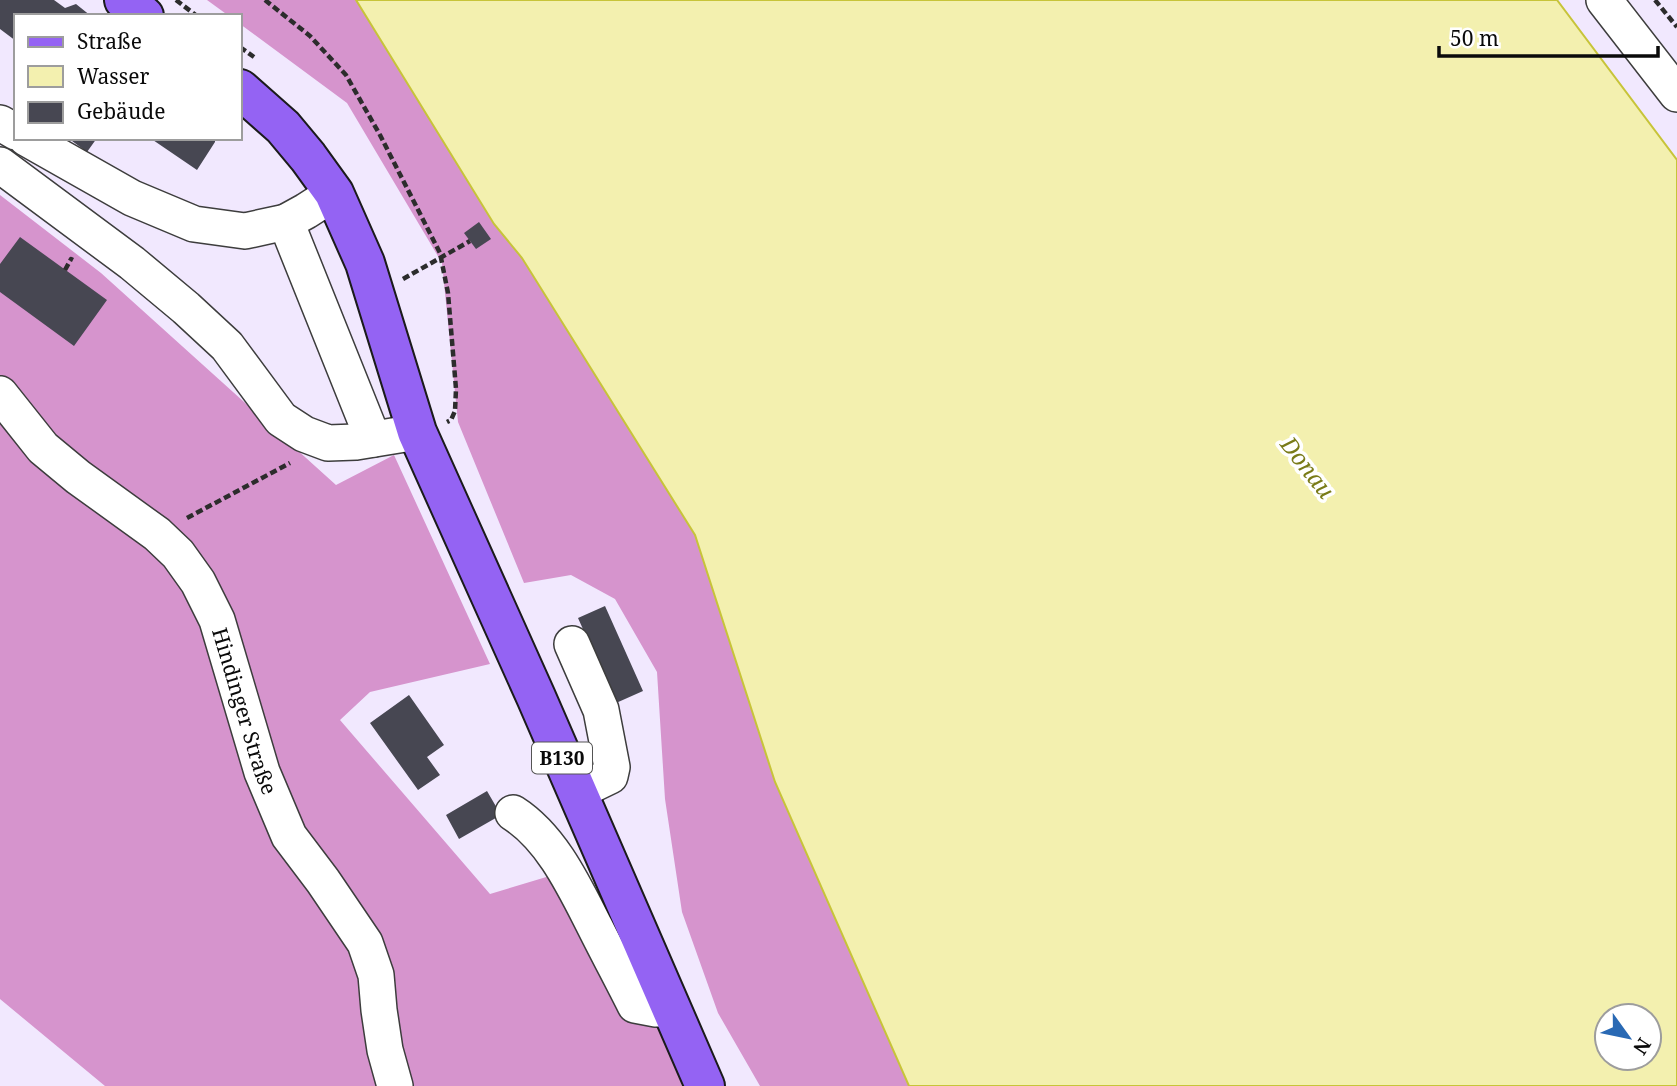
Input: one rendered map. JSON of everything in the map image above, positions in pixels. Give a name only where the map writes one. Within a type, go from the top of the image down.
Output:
[{"type":"main road","points":[[124,0],[142,14]]},
{"type":"main road","name":"B130","points":[[242,91],[283,127],[309,157],[334,193],[365,263],[577,792],[705,1086]]},
{"type":"street","points":[[1604,0],[1677,94]]},
{"type":"street","points":[[30,140],[132,198],[194,224],[245,231],[286,222],[334,193]]},
{"type":"street","points":[[0,164],[132,263],[186,308],[227,346],[281,419],[304,434],[328,443],[373,439],[430,428]]},
{"type":"street","points":[[286,222],[373,439]]},
{"type":"street","name":"Hindinger Straße","points":[[0,394],[43,448],[157,534],[178,554],[198,582],[217,620],[262,772],[289,836],[365,943],[376,975],[385,1050],[395,1086]]},
{"type":"street","points":[[572,644],[601,710],[612,767],[610,776],[577,792]]},
{"type":"street","points":[[513,813],[528,823],[555,857],[582,901],[635,1005],[671,1009]]},
{"type":"path","points":[[176,0],[194,14]]},
{"type":"path","points":[[265,0],[310,36],[346,75],[440,253],[448,293],[456,389],[455,411],[451,420],[430,428]]},
{"type":"path","points":[[1655,0],[1677,27]]},
{"type":"path","points":[[403,279],[470,242]]},
{"type":"path","points":[[157,534],[328,443]]},
{"type":"shaded area","points":[[207,0],[356,0],[494,224],[522,258],[695,535],[775,782],[909,1086],[760,1086],[718,1013],[682,912],[665,799],[657,672],[615,599],[571,575],[524,583],[458,422],[442,263],[347,103],[242,25],[242,14],[226,14]]},
{"type":"shaded area","points":[[0,195],[101,273],[336,485],[394,455],[490,664],[370,692],[340,720],[490,894],[583,866],[673,1059],[682,1086],[105,1086],[0,999]]},
{"type":"water","name":"Donau","points":[[356,0],[1557,0],[1677,160],[1677,1086],[909,1086],[775,782],[695,535],[522,258],[494,224]]},
{"type":"building","points":[[0,0],[54,0],[65,8],[76,4],[88,14],[14,14],[14,40],[0,29]]},
{"type":"building","points":[[71,140],[96,140],[87,152]]},
{"type":"building","points":[[153,140],[215,140],[197,170]]},
{"type":"building","points":[[479,222],[491,239],[476,249],[464,233]]},
{"type":"building","points":[[20,237],[107,300],[74,346],[0,292],[0,264]]},
{"type":"building","points":[[605,606],[643,691],[616,703],[578,618]]},
{"type":"building","points":[[409,695],[444,745],[427,757],[440,775],[418,790],[370,723]]},
{"type":"building","points":[[487,791],[501,815],[459,839],[446,815]]}]
